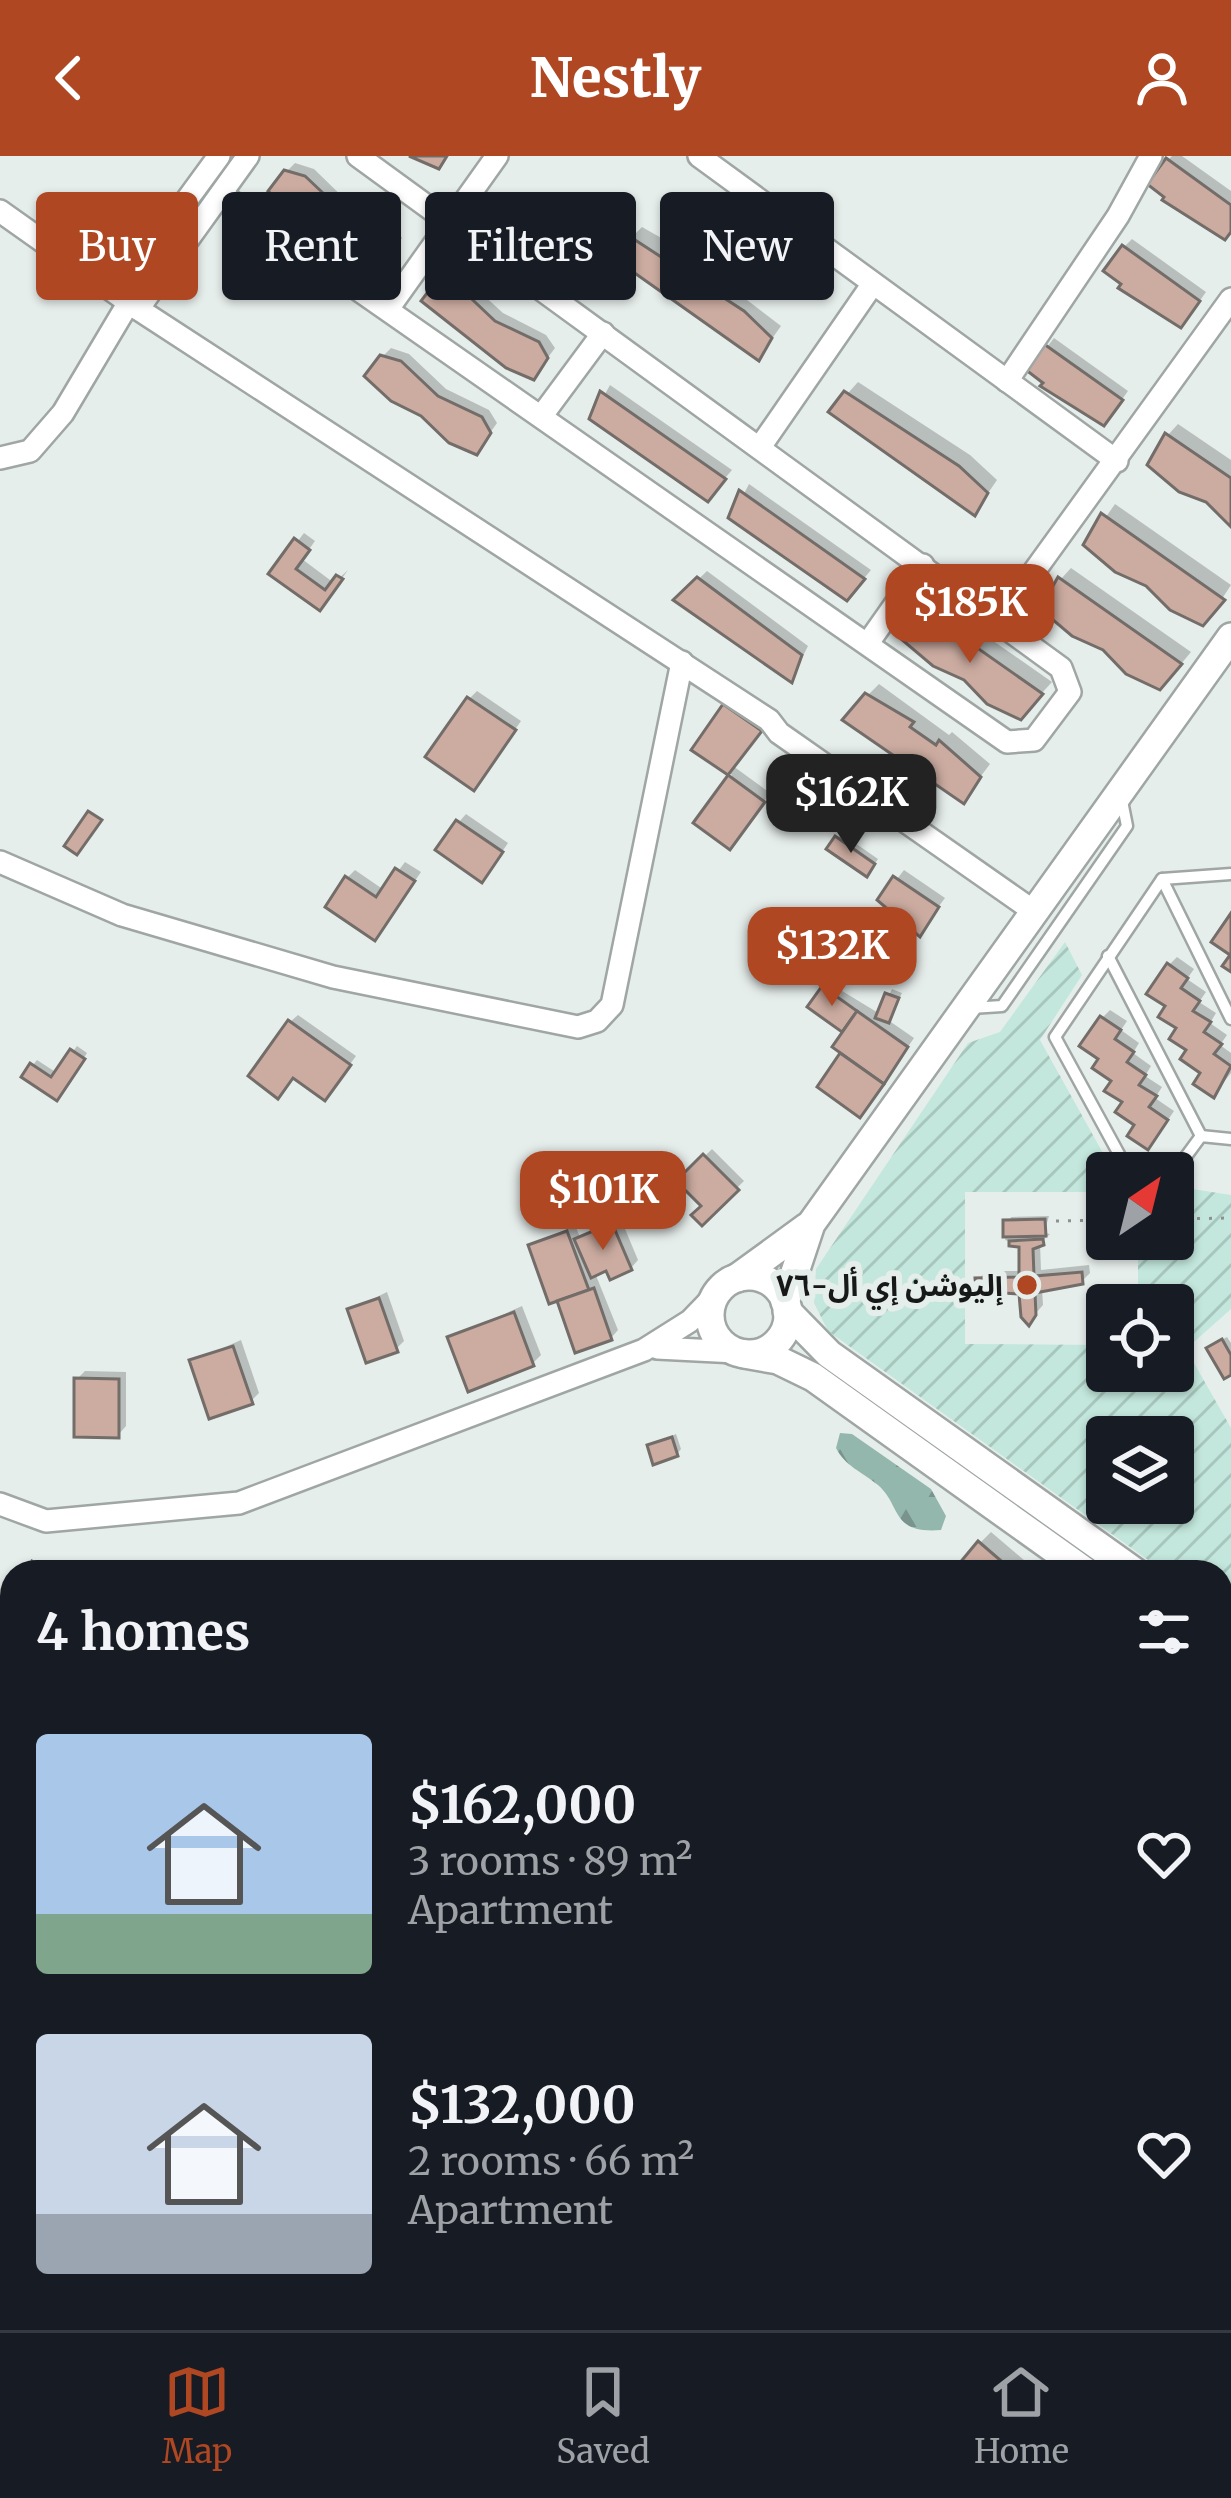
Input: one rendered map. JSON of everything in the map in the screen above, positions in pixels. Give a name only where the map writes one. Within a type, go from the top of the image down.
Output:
[{"type":"street","points":[[0,458],[30,451],[63,413],[219,156]]},
{"type":"street","points":[[129,301],[248,156]]},
{"type":"street","points":[[358,156],[425,204]]},
{"type":"street","points":[[473,192],[497,156]]},
{"type":"street","points":[[699,156],[728,164],[872,285],[1117,461]]},
{"type":"street","points":[[1007,381],[1118,216],[1151,156]]},
{"type":"street","points":[[221,194],[543,414],[1007,742],[1034,740],[1070,692],[1061,668],[558,300]]},
{"type":"street","points":[[0,211],[129,301],[682,662],[1032,910]]},
{"type":"street","points":[[388,309],[425,259]]},
{"type":"street","points":[[760,447],[872,285]]},
{"type":"street","points":[[999,620],[1231,298]]},
{"type":"street","points":[[543,414],[603,333]]},
{"type":"street","points":[[868,643],[923,565]]},
{"type":"street","points":[[724,1287],[710,1322],[722,1343],[740,1353],[776,1343],[785,1328],[792,1267],[811,1224],[1118,788],[1231,637]]},
{"type":"street","points":[[0,862],[122,915],[312,971],[578,1027],[597,1021],[612,1005],[682,662]]},
{"type":"street","points":[[0,1504],[46,1521],[239,1503],[644,1349],[690,1321],[724,1287],[811,1224]]},
{"type":"street","points":[[724,1287],[762,1279],[829,1354],[1118,1560]]},
{"type":"street","points":[[644,1349],[677,1345],[740,1353],[778,1360],[813,1377],[1069,1560]]},
{"type":"lane","points":[[962,1007],[1002,1006],[1127,826],[1118,788]]},
{"type":"lane","points":[[1162,879],[1231,874]]},
{"type":"lane","points":[[1162,879],[1054,1037],[1126,1167],[1176,1170],[1201,1136]]},
{"type":"lane","points":[[1162,879],[1231,1019]]},
{"type":"lane","points":[[1108,956],[1201,1136]]},
{"type":"lane","points":[[1201,1136],[1231,1139]]},
{"type":"path","points":[[1194,1218],[1231,1217]]},
{"type":"path","points":[[1056,1222],[1086,1221]]},
{"type":"green space","points":[[1065,942],[1082,975],[1040,1040],[1102,1152],[1086,1152],[1086,1192],[965,1192],[965,1344],[1086,1345],[1086,1392],[1194,1392],[1194,1363],[1231,1428],[1231,1560],[1148,1560],[1098,1524],[1194,1524],[1194,1416],[1086,1416],[1086,1516],[828,1331],[814,1303],[816,1269],[968,1043],[1000,1032]]},
{"type":"green space","points":[[1194,1189],[1231,1195],[1231,1309],[1194,1342],[1194,1284],[1138,1284],[1138,1260],[1194,1260]]},
{"type":"green space","points":[[840,1433],[852,1434],[931,1489],[946,1516],[941,1530],[905,1523],[886,1493],[840,1454],[836,1448]]},
{"type":"building","points":[[409,156],[447,156],[439,169]]},
{"type":"building","points":[[1166,158],[1231,205],[1231,232],[1225,240],[1162,200],[1147,184]]},
{"type":"building","points":[[284,170],[305,176],[322,192],[269,192]]},
{"type":"building","points":[[636,241],[660,256],[660,291],[636,274]]},
{"type":"building","points":[[1122,245],[1200,301],[1181,328],[1118,288],[1121,284],[1103,271]]},
{"type":"building","points":[[425,296],[425,300],[473,300],[495,321],[539,342],[548,358],[534,380],[506,368],[421,301]]},
{"type":"building","points":[[673,300],[727,300],[744,311],[772,338],[759,361]]},
{"type":"building","points":[[1044,344],[1123,400],[1104,426],[1040,386],[1043,383],[1026,370]]},
{"type":"building","points":[[380,355],[401,361],[438,396],[482,417],[491,433],[477,455],[449,443],[421,416],[391,401],[364,376]]},
{"type":"building","points":[[600,391],[726,479],[708,502],[589,419]]},
{"type":"building","points":[[844,391],[959,466],[988,493],[975,516],[828,412]]},
{"type":"building","points":[[1165,433],[1231,478],[1231,527],[1206,502],[1179,492],[1147,465]]},
{"type":"building","points":[[739,490],[865,579],[847,601],[728,518]]},
{"type":"building","points":[[1101,513],[1225,600],[1203,626],[1170,610],[1146,586],[1115,572],[1083,545]]},
{"type":"building","points":[[294,538],[310,550],[296,569],[325,590],[336,575],[343,579],[320,611],[268,574]]},
{"type":"building","points":[[697,577],[802,655],[792,683],[673,600]]},
{"type":"building","points":[[1058,577],[1182,664],[1160,690],[1126,674],[1103,650],[1072,636],[1040,609]]},
{"type":"building","points":[[919,607],[1043,694],[1021,720],[987,704],[964,680],[933,666],[901,639]]},
{"type":"building","points":[[865,693],[914,722],[910,727],[936,745],[939,740],[981,777],[964,804],[842,720]]},
{"type":"building","points":[[467,697],[516,730],[474,791],[425,757]]},
{"type":"building","points":[[723,704],[762,731],[728,775],[691,750]]},
{"type":"building","points":[[728,775],[765,802],[730,850],[693,823]]},
{"type":"building","points":[[88,811],[102,820],[77,855],[64,846]]},
{"type":"building","points":[[456,820],[503,852],[482,883],[435,850]]},
{"type":"building","points":[[835,836],[875,864],[867,877],[826,849]]},
{"type":"building","points":[[395,868],[415,881],[375,941],[325,907],[345,876],[376,897]]},
{"type":"building","points":[[893,876],[939,907],[920,937],[877,900]]},
{"type":"building","points":[[1231,913],[1231,972],[1222,966],[1230,955],[1211,942]]},
{"type":"building","points":[[1167,963],[1188,978],[1181,988],[1200,1001],[1193,1011],[1211,1022],[1204,1032],[1222,1044],[1214,1054],[1231,1066],[1214,1098],[1193,1084],[1200,1073],[1180,1059],[1186,1050],[1169,1039],[1176,1028],[1158,1017],[1165,1006],[1146,994]]},
{"type":"building","points":[[822,986],[857,1011],[842,1032],[807,1007]]},
{"type":"building","points":[[885,993],[899,998],[889,1023],[875,1018]]},
{"type":"building","points":[[857,1011],[908,1047],[884,1084],[832,1047]]},
{"type":"building","points":[[1100,1016],[1121,1030],[1115,1039],[1134,1052],[1127,1062],[1146,1075],[1139,1085],[1157,1096],[1149,1107],[1168,1120],[1148,1150],[1127,1136],[1134,1125],[1115,1112],[1122,1102],[1104,1091],[1111,1081],[1092,1068],[1098,1059],[1079,1046]]},
{"type":"building","points":[[288,1020],[351,1065],[325,1101],[293,1078],[278,1099],[248,1076]]},
{"type":"building","points":[[70,1049],[85,1059],[57,1101],[21,1077],[30,1063],[51,1077]]},
{"type":"building","points":[[840,1053],[884,1084],[860,1118],[817,1087]]},
{"type":"building","points":[[703,1154],[739,1190],[702,1226],[691,1215],[701,1206],[676,1181]]},
{"type":"building","points":[[1045,1219],[1046,1236],[1003,1237],[1003,1220]]},
{"type":"building","points":[[612,1223],[632,1270],[610,1280],[606,1271],[591,1278],[574,1239]]},
{"type":"building","points":[[567,1231],[589,1290],[549,1304],[528,1245]]},
{"type":"building","points":[[1043,1239],[1044,1245],[1033,1249],[1034,1276],[1082,1272],[1083,1284],[1035,1293],[1036,1315],[1029,1326],[1021,1317],[1019,1294],[976,1291],[975,1278],[1019,1277],[1019,1247],[1009,1246],[1009,1241]]},
{"type":"building","points":[[594,1288],[612,1340],[575,1353],[557,1301]]},
{"type":"building","points":[[379,1298],[398,1352],[366,1363],[347,1309]]},
{"type":"building","points":[[514,1312],[534,1366],[468,1392],[447,1337]]},
{"type":"building","points":[[1222,1339],[1231,1355],[1231,1375],[1224,1379],[1206,1348]]},
{"type":"building","points":[[233,1346],[253,1404],[209,1419],[189,1360]]},
{"type":"building","points":[[74,1378],[119,1379],[119,1438],[74,1437]]},
{"type":"building","points":[[672,1437],[678,1456],[653,1465],[647,1445]]},
{"type":"building","points":[[978,1541],[1000,1560],[962,1560]]},
{"type":"place","name":"إليوشن إي أل-٧٦","points":[[1027,1285]]}]
